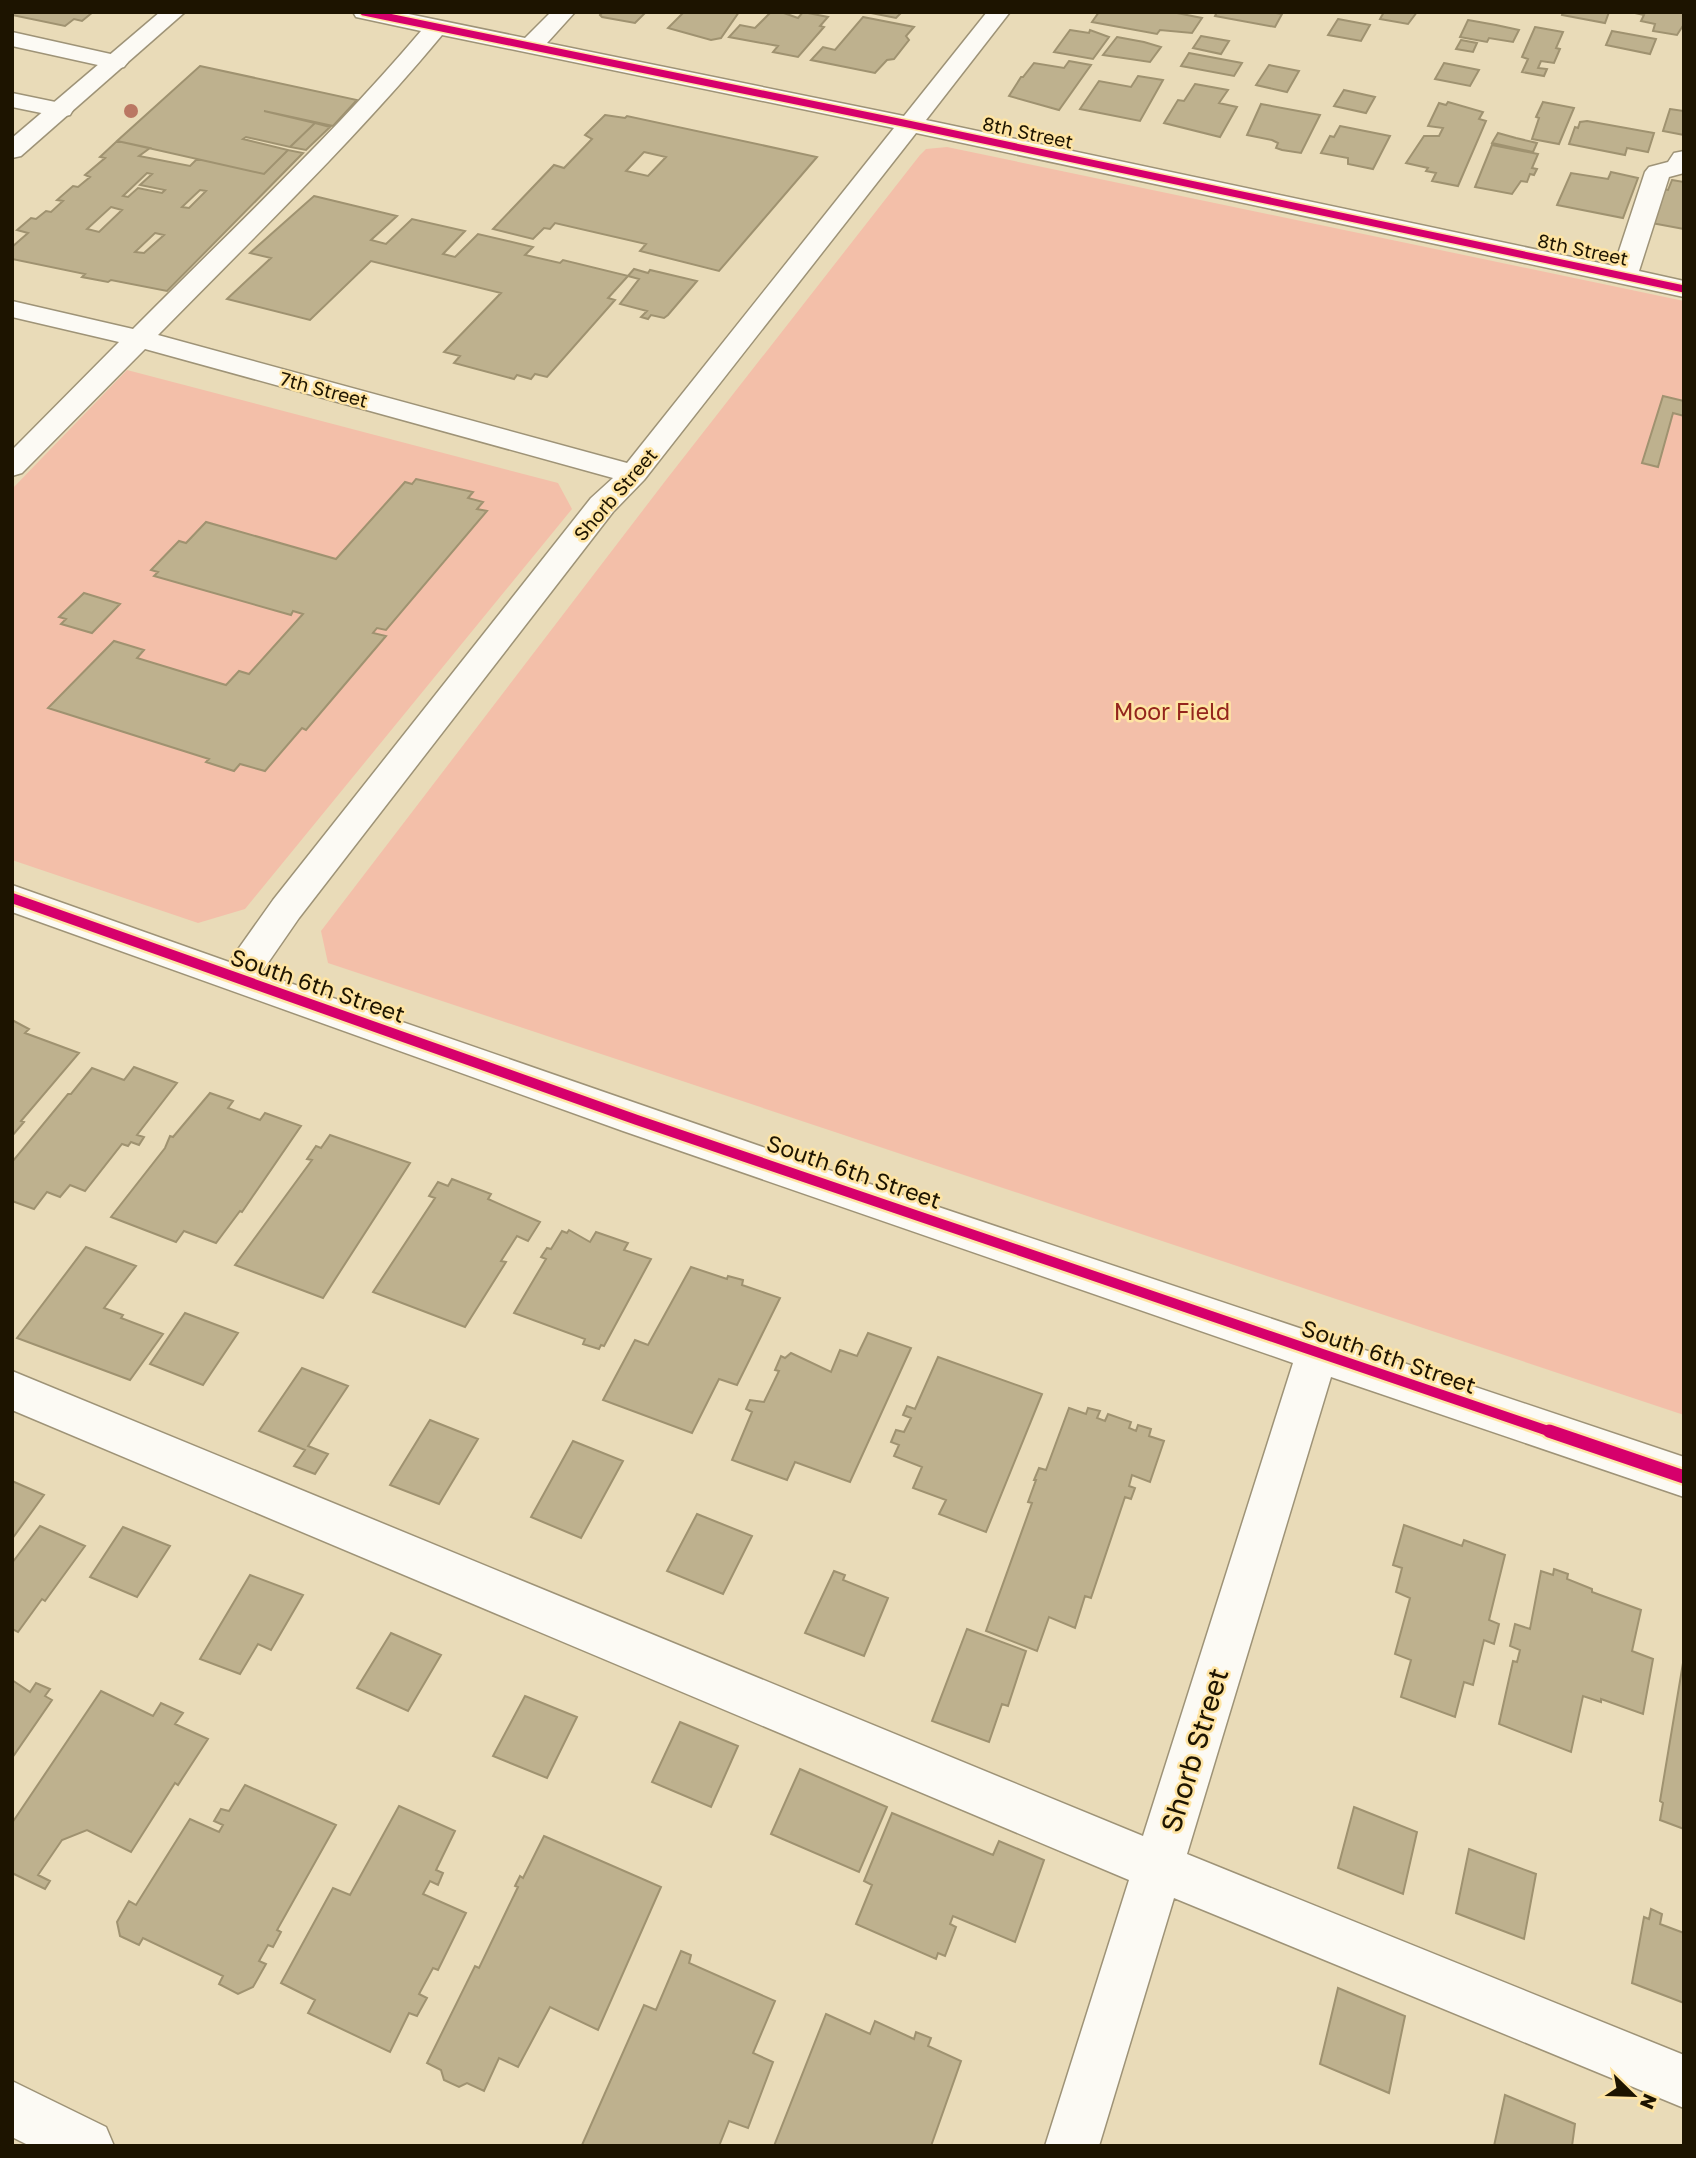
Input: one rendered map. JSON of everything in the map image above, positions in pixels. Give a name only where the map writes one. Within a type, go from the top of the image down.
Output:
[{"type":"street","points":[[12,152],[174,12]]},
{"type":"street","name":"8th Street","points":[[364,12],[438,22],[521,44],[1684,289]]},
{"type":"street","points":[[521,44],[546,12]]},
{"type":"street","points":[[521,44],[564,12]]},
{"type":"street","name":"Shorb Street","points":[[237,979],[286,909],[602,505],[634,474],[999,12]]},
{"type":"street","points":[[12,467],[399,72],[438,22]]},
{"type":"street","points":[[12,39],[116,62]]},
{"type":"street","points":[[12,100],[61,110]]},
{"type":"street","points":[[1625,276],[1658,172],[1678,167],[1683,158]]},
{"type":"street","name":"7th Street","points":[[12,309],[140,339],[634,474]]},
{"type":"street","name":"South 6th Street","points":[[12,898],[237,979],[1317,1354],[1684,1477]]},
{"type":"street","name":"Shorb Street","points":[[1072,2146],[1317,1354]]},
{"type":"street","points":[[12,1390],[1158,1867],[1684,2082]]},
{"type":"street","points":[[12,2108],[87,2146]]},
{"type":"green space","name":"Moor Field","points":[[947,147],[1684,301],[1684,1415],[328,963],[321,931],[666,480],[920,155],[926,149]]},
{"type":"green space","points":[[127,370],[558,483],[572,509],[245,909],[198,923],[12,860],[12,489]]},
{"type":"building","points":[[12,12],[93,12],[82,21],[74,19],[65,26],[12,15]]},
{"type":"building","points":[[603,12],[646,12],[635,23],[602,17],[600,15]]},
{"type":"building","points":[[684,12],[739,12],[721,38],[711,40],[668,28]]},
{"type":"building","points":[[781,12],[798,18],[803,12],[828,17],[820,26],[824,27],[798,57],[773,52],[778,46],[729,37],[740,25],[755,28],[770,13]]},
{"type":"building","points":[[866,12],[902,12],[896,18]]},
{"type":"building","points":[[1099,12],[1172,12],[1202,18],[1192,33],[1160,30],[1157,34],[1092,22]]},
{"type":"building","points":[[1217,12],[1282,14],[1275,27],[1215,16]]},
{"type":"building","points":[[1384,12],[1417,12],[1408,24],[1380,19]]},
{"type":"building","points":[[1563,12],[1609,12],[1605,23],[1562,15]]},
{"type":"building","points":[[1684,12],[1684,24],[1677,35],[1653,31],[1655,24],[1641,21],[1644,15],[1635,13]]},
{"type":"building","points":[[863,17],[914,27],[906,36],[909,40],[894,59],[887,60],[875,73],[811,60],[823,47],[835,50]]},
{"type":"building","points":[[1338,19],[1370,25],[1361,41],[1328,35]]},
{"type":"building","points":[[1468,20],[1519,30],[1513,42],[1489,38],[1487,42],[1460,37]]},
{"type":"building","points":[[1535,27],[1563,32],[1556,48],[1560,49],[1554,63],[1541,61],[1538,68],[1547,69],[1544,76],[1522,72],[1528,59],[1522,57]]},
{"type":"building","points":[[1070,30],[1089,33],[1090,30],[1109,37],[1093,59],[1054,52]]},
{"type":"building","points":[[1612,31],[1656,39],[1650,54],[1606,45]]},
{"type":"building","points":[[1201,36],[1229,41],[1221,54],[1193,48]]},
{"type":"building","points":[[1117,37],[1161,47],[1150,62],[1103,55]]},
{"type":"building","points":[[1461,40],[1477,43],[1473,52],[1456,49]]},
{"type":"building","points":[[1189,53],[1242,63],[1234,76],[1181,66]]},
{"type":"building","points":[[1069,61],[1091,65],[1059,110],[1009,96],[1034,63],[1064,68]]},
{"type":"building","points":[[1444,63],[1479,70],[1470,86],[1435,79]]},
{"type":"building","points":[[1269,65],[1299,71],[1287,92],[1256,85]]},
{"type":"building","points":[[200,66],[357,100],[333,126],[264,111],[315,123],[290,147],[246,137],[243,139],[288,150],[264,174],[117,141]]},
{"type":"building","points":[[1138,76],[1163,80],[1140,121],[1080,109],[1099,81],[1131,87]]},
{"type":"building","points":[[1195,84],[1228,90],[1219,103],[1237,107],[1220,137],[1164,123],[1178,100],[1184,101]]},
{"type":"building","points":[[1344,90],[1375,97],[1366,113],[1334,106]]},
{"type":"building","points":[[1448,102],[1483,112],[1479,119],[1486,121],[1458,186],[1432,181],[1436,173],[1426,171],[1428,168],[1406,163],[1424,136],[1439,136],[1443,128],[1428,126],[1439,103],[1446,105]]},
{"type":"building","points":[[1543,102],[1574,108],[1559,144],[1532,139],[1539,118],[1536,117]]},
{"type":"building","points":[[1261,104],[1320,115],[1301,153],[1276,148],[1278,143],[1272,140],[1247,135]]},
{"type":"building","points":[[1670,109],[1684,111],[1684,135],[1663,131]]},
{"type":"building","points":[[605,115],[627,116],[817,157],[719,271],[640,251],[646,244],[555,223],[550,229],[544,228],[533,239],[493,229],[554,165],[564,168],[592,139],[585,135]],"holes":[[[644,152],[666,157],[648,176],[626,171]]]},
{"type":"building","points":[[1580,122],[1654,133],[1648,152],[1627,148],[1625,155],[1569,144],[1575,127],[1578,128]]},
{"type":"building","points":[[315,123],[330,127],[306,150],[290,147]]},
{"type":"building","points":[[1340,126],[1390,136],[1373,169],[1348,164],[1348,158],[1321,153],[1330,136],[1334,137]]},
{"type":"building","points":[[1498,133],[1537,143],[1533,152],[1492,143]]},
{"type":"building","points":[[117,141],[150,148],[139,156],[190,166],[197,159],[264,174],[288,150],[303,153],[167,291],[82,277],[85,274],[12,259],[12,247],[28,233],[17,230],[31,218],[36,219],[46,211],[51,212],[63,201],[57,200],[73,186],[78,187],[90,177],[85,175],[105,158],[100,157]],"holes":[[[147,173],[152,174],[140,185],[165,190],[162,193],[138,188],[128,197],[123,196]],[[200,190],[206,191],[189,208],[182,207]],[[111,207],[122,210],[99,232],[87,229]],[[155,233],[164,235],[144,253],[135,252]]]},
{"type":"building","points":[[1492,145],[1538,154],[1532,168],[1537,169],[1534,175],[1530,174],[1527,182],[1521,181],[1512,194],[1475,187]]},
{"type":"building","points":[[1611,172],[1638,178],[1623,218],[1557,205],[1571,173],[1608,179]]},
{"type":"building","points":[[1672,180],[1684,182],[1684,229],[1646,222],[1656,188],[1668,190]]},
{"type":"building","points":[[314,196],[397,216],[371,240],[386,244],[412,219],[465,231],[443,254],[455,257],[478,234],[533,247],[525,255],[560,263],[563,260],[628,276],[608,298],[615,300],[547,377],[535,374],[531,379],[517,375],[514,379],[454,363],[460,356],[444,352],[501,293],[371,261],[310,320],[227,299],[271,258],[250,253]]},
{"type":"building","points":[[634,269],[648,273],[650,270],[697,281],[668,315],[664,318],[651,315],[648,319],[641,317],[647,311],[620,304],[639,279],[628,276]]},
{"type":"building","points":[[1663,396],[1684,401],[1684,416],[1673,413],[1658,467],[1642,463]]},
{"type":"building","points":[[416,479],[473,492],[468,498],[483,502],[477,509],[487,511],[386,630],[377,628],[373,633],[386,636],[306,730],[302,728],[265,771],[240,764],[234,771],[206,762],[209,759],[48,708],[114,641],[144,650],[137,658],[226,685],[239,671],[249,674],[303,614],[293,611],[291,615],[154,576],[158,572],[151,570],[179,541],[186,543],[206,522],[336,559],[405,482],[412,484]]},
{"type":"building","points":[[84,593],[120,604],[92,633],[61,624],[66,619],[59,617]]},
{"type":"building","points":[[12,1020],[29,1029],[25,1033],[79,1053],[21,1121],[24,1122],[12,1136]]},
{"type":"building","points":[[134,1067],[177,1083],[137,1135],[144,1137],[139,1145],[131,1142],[128,1146],[122,1144],[85,1191],[70,1185],[60,1197],[47,1192],[34,1209],[12,1201],[12,1162],[68,1094],[71,1094],[92,1068],[124,1080]]},
{"type":"building","points":[[210,1093],[233,1101],[228,1108],[260,1120],[265,1113],[301,1126],[242,1212],[240,1211],[216,1243],[184,1231],[176,1242],[111,1217],[165,1148],[170,1136],[173,1137]]},
{"type":"building","points":[[330,1135],[410,1163],[323,1298],[235,1265],[312,1160],[307,1159],[316,1146],[321,1148]]},
{"type":"building","points":[[452,1179],[491,1194],[488,1199],[540,1222],[528,1241],[517,1236],[501,1261],[506,1262],[465,1327],[373,1292],[435,1198],[429,1196],[438,1182],[448,1186]]},
{"type":"building","points":[[569,1230],[590,1242],[596,1232],[628,1243],[624,1250],[651,1259],[604,1346],[601,1345],[599,1349],[583,1344],[585,1339],[514,1313],[546,1259],[541,1257],[547,1248],[551,1249],[562,1231],[567,1233]]},
{"type":"building","points":[[86,1247],[136,1266],[104,1308],[123,1315],[121,1318],[163,1334],[130,1380],[17,1338]]},
{"type":"building","points":[[691,1267],[727,1279],[728,1276],[743,1280],[742,1285],[780,1298],[737,1385],[719,1379],[692,1433],[603,1400],[635,1340],[648,1345]]},
{"type":"building","points":[[185,1313],[238,1333],[203,1385],[150,1364]]},
{"type":"building","points":[[868,1333],[911,1348],[850,1482],[795,1462],[787,1480],[732,1460],[752,1412],[746,1409],[750,1400],[764,1402],[779,1371],[775,1370],[781,1356],[785,1358],[791,1353],[831,1372],[840,1350],[857,1356]]},
{"type":"building","points":[[938,1357],[1042,1394],[986,1532],[939,1514],[946,1500],[913,1488],[922,1467],[894,1456],[899,1445],[891,1442],[896,1430],[904,1432],[911,1418],[903,1415],[907,1406],[915,1409]]},
{"type":"building","points":[[302,1368],[348,1386],[308,1446],[328,1454],[315,1474],[294,1466],[305,1450],[259,1431]]},
{"type":"building","points":[[1069,1408],[1086,1414],[1088,1408],[1100,1411],[1097,1418],[1105,1421],[1108,1414],[1131,1422],[1129,1428],[1136,1431],[1138,1425],[1151,1429],[1149,1436],[1164,1441],[1150,1482],[1132,1475],[1129,1486],[1135,1488],[1131,1499],[1125,1497],[1091,1598],[1085,1596],[1075,1628],[1049,1617],[1037,1651],[986,1631],[1032,1503],[1028,1502],[1034,1480],[1039,1468],[1046,1470]]},
{"type":"building","points":[[430,1420],[478,1439],[439,1504],[390,1485]]},
{"type":"building","points":[[573,1441],[623,1461],[581,1538],[531,1517]]},
{"type":"building","points":[[12,1481],[44,1495],[12,1539]]},
{"type":"building","points":[[697,1514],[752,1536],[723,1594],[667,1571]]},
{"type":"building","points":[[1404,1525],[1462,1546],[1464,1540],[1505,1555],[1489,1620],[1499,1624],[1494,1644],[1484,1640],[1473,1685],[1464,1682],[1455,1717],[1401,1697],[1411,1660],[1395,1654],[1410,1598],[1396,1592],[1402,1568],[1393,1565]]},
{"type":"building","points":[[40,1526],[85,1546],[45,1601],[42,1599],[18,1632],[12,1629],[12,1563]]},
{"type":"building","points":[[123,1527],[170,1546],[137,1597],[90,1577]]},
{"type":"building","points":[[1554,1569],[1568,1574],[1567,1579],[1592,1589],[1592,1592],[1641,1610],[1632,1651],[1653,1659],[1643,1714],[1601,1699],[1601,1702],[1583,1696],[1571,1752],[1499,1724],[1513,1661],[1517,1662],[1520,1650],[1510,1646],[1515,1624],[1530,1629],[1541,1571],[1553,1575]]},
{"type":"building","points":[[834,1571],[845,1575],[843,1580],[888,1598],[864,1656],[805,1633]]},
{"type":"building","points":[[250,1575],[303,1595],[271,1650],[258,1644],[240,1674],[200,1659]]},
{"type":"building","points":[[967,1629],[1026,1651],[1008,1706],[1002,1704],[989,1742],[932,1721]]},
{"type":"building","points":[[391,1633],[441,1655],[408,1711],[357,1688]]},
{"type":"building","points":[[1684,1657],[1684,1829],[1660,1820],[1663,1803],[1660,1801]]},
{"type":"building","points":[[12,1680],[30,1692],[36,1683],[50,1689],[45,1696],[52,1700],[12,1758]]},
{"type":"building","points":[[101,1691],[153,1716],[161,1703],[183,1713],[175,1724],[208,1739],[178,1785],[175,1783],[131,1852],[87,1830],[62,1840],[38,1875],[50,1881],[45,1889],[12,1873],[12,1823]]},
{"type":"building","points":[[525,1696],[577,1717],[547,1778],[493,1756]]},
{"type":"building","points":[[680,1722],[738,1746],[711,1807],[652,1782]]},
{"type":"building","points":[[800,1769],[887,1807],[859,1872],[771,1834]]},
{"type":"building","points":[[245,1785],[336,1825],[277,1930],[281,1932],[273,1947],[268,1945],[259,1961],[266,1964],[253,1987],[238,1994],[219,1984],[223,1976],[143,1938],[139,1945],[120,1936],[117,1922],[129,1901],[136,1905],[190,1819],[219,1832],[223,1825],[214,1821],[221,1809],[229,1811]]},
{"type":"building","points":[[399,1806],[455,1831],[436,1870],[443,1873],[438,1885],[430,1881],[423,1894],[466,1913],[438,1970],[433,1968],[419,1994],[427,1998],[417,2016],[409,2013],[390,2052],[308,2013],[315,2000],[281,1983],[333,1888],[350,1895]]},
{"type":"building","points":[[1354,1807],[1417,1832],[1403,1894],[1338,1868]]},
{"type":"building","points":[[892,1813],[993,1855],[999,1841],[1044,1860],[1015,1942],[953,1916],[950,1924],[956,1927],[945,1956],[938,1953],[936,1959],[856,1924],[872,1885],[864,1881]]},
{"type":"building","points":[[544,1836],[661,1887],[598,2030],[550,2007],[518,2067],[499,2058],[484,2091],[467,2083],[459,2087],[444,2080],[441,2070],[427,2063],[475,1966],[479,1968],[518,1887],[515,1886],[520,1876],[523,1878]]},
{"type":"building","points":[[1469,1849],[1536,1874],[1524,1939],[1456,1913]]},
{"type":"building","points":[[1651,1909],[1662,1914],[1660,1924],[1684,1933],[1684,2003],[1632,1983],[1644,1917],[1649,1919]]},
{"type":"building","points":[[681,1951],[691,1955],[689,1963],[775,2001],[753,2053],[773,2062],[748,2128],[729,2121],[719,2146],[582,2145],[644,2005],[656,2010]]},
{"type":"building","points":[[1338,1988],[1405,2016],[1389,2093],[1320,2064]]},
{"type":"building","points":[[826,2014],[870,2034],[875,2021],[914,2039],[916,2032],[931,2038],[928,2046],[961,2061],[931,2146],[774,2146]]},
{"type":"building","points":[[1505,2095],[1575,2124],[1572,2146],[1494,2146]]},
{"type":"cycle path","points":[[364,12],[908,124],[1684,289]]},
{"type":"cycle path","points":[[12,898],[428,1047],[846,1192],[1684,1477]]}]
